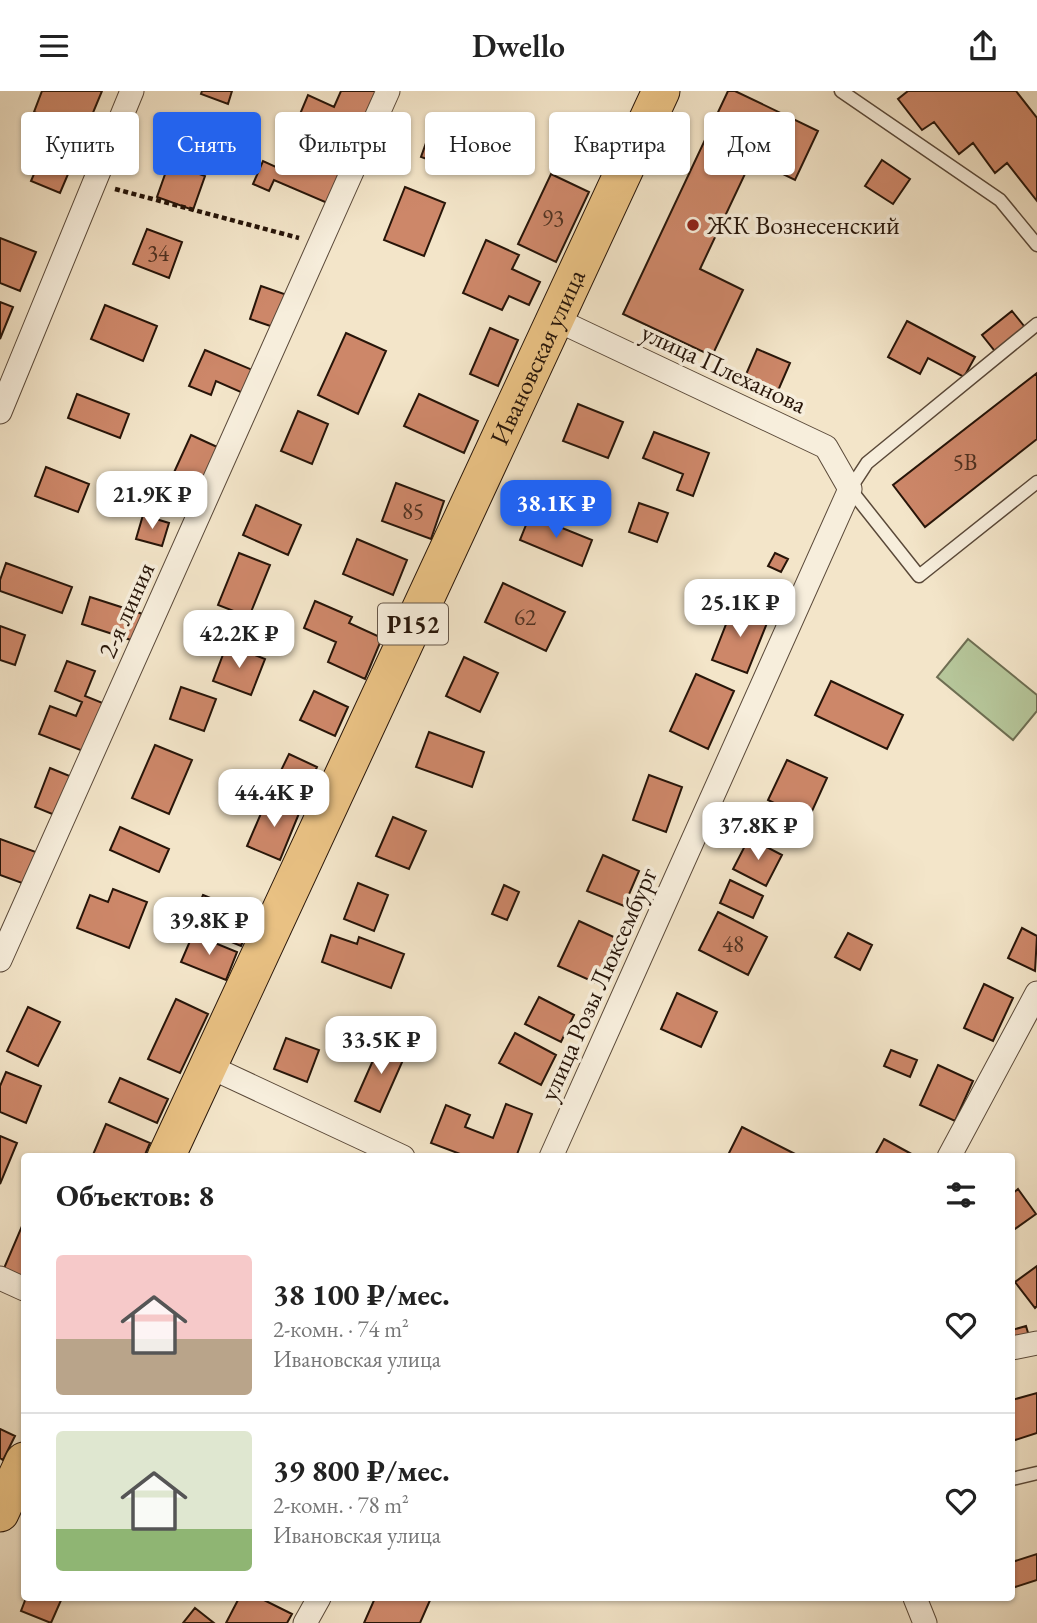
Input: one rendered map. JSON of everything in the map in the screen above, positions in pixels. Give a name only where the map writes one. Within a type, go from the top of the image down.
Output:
[{"type":"main road","name":"Ивановская улица","points":[[168,1153],[661,91]]},
{"type":"main road","points":[[0,1513],[21,1468]]},
{"type":"street","points":[[0,412],[132,91]]},
{"type":"street","name":"2-я линия","points":[[0,960],[388,91]]},
{"type":"street","name":"улица Плеханова","points":[[555,319],[826,447],[850,489]]},
{"type":"street","name":"улица Розы Люксембург","points":[[553,1153],[850,489]]},
{"type":"street","points":[[951,1153],[1037,993]]},
{"type":"street","points":[[208,1066],[394,1153]]},
{"type":"street","points":[[0,1278],[21,1288]]},
{"type":"street","points":[[1015,1347],[1037,1343]]},
{"type":"street","points":[[305,1623],[317,1601]]},
{"type":"street","points":[[916,1601],[925,1623]]},
{"type":"lane","points":[[847,92],[1000,200],[1037,245]]},
{"type":"lane","points":[[1037,324],[867,463],[850,489],[919,576],[1037,482]]},
{"type":"lane","points":[[1015,1478],[1037,1473]]},
{"type":"path","points":[[94,183],[320,243]]},
{"type":"green space","points":[[968,639],[1037,695],[1037,711],[1013,740],[937,677]]},
{"type":"building","points":[[42,91],[102,91],[93,112],[34,112]]},
{"type":"building","points":[[202,91],[232,91],[228,104],[201,94]]},
{"type":"building","points":[[341,91],[379,91],[371,112],[301,112],[308,95],[334,107]]},
{"type":"building","name":"ЖК Вознесенский","points":[[728,91],[735,91],[779,112],[718,112]]},
{"type":"building","points":[[908,91],[1016,91],[1037,118],[1037,201],[1007,163],[995,173],[973,143],[959,154],[934,122],[922,130],[898,99]]},
{"type":"building","name":"ЖК Вознесенский","points":[[795,120],[818,131],[795,180],[785,175],[795,175]]},
{"type":"building","name":"ЖК Вознесенский","points":[[704,142],[704,175],[744,175],[700,269],[743,290],[712,356],[623,314]]},
{"type":"building","points":[[882,160],[910,179],[893,204],[865,186]]},
{"type":"building","points":[[263,161],[275,167],[275,175],[345,175],[332,205],[274,180],[269,191],[253,184],[257,175],[261,175]]},
{"type":"building","points":[[34,175],[68,175],[60,193],[31,181]]},
{"type":"building","points":[[165,175],[205,176],[193,210],[157,197]]},
{"type":"building","points":[[551,175],[589,192],[556,262],[518,244]]},
{"type":"building","points":[[405,187],[445,203],[424,256],[384,240]]},
{"type":"building","points":[[147,229],[182,242],[169,278],[133,264]]},
{"type":"building","points":[[0,238],[36,252],[20,291],[0,283]]},
{"type":"building","points":[[486,240],[519,255],[512,269],[540,282],[529,305],[509,296],[502,310],[463,293]]},
{"type":"building","points":[[261,286],[293,297],[282,330],[250,319]]},
{"type":"building","points":[[0,302],[13,307],[0,339]]},
{"type":"building","points":[[105,305],[157,326],[143,361],[91,339]]},
{"type":"building","points":[[1012,311],[1028,331],[998,355],[982,335]]},
{"type":"building","points":[[907,321],[975,357],[964,377],[928,358],[920,374],[888,357]]},
{"type":"building","points":[[490,328],[518,340],[498,386],[470,374]]},
{"type":"building","points":[[346,333],[386,351],[358,414],[318,395]]},
{"type":"building","points":[[757,349],[790,363],[774,400],[741,386]]},
{"type":"building","points":[[205,350],[262,374],[252,397],[216,381],[211,395],[189,386]]},
{"type":"building","points":[[1037,373],[1037,439],[925,527],[893,485]]},
{"type":"building","points":[[77,394],[129,414],[120,438],[68,418]]},
{"type":"building","points":[[419,394],[478,421],[464,453],[404,426]]},
{"type":"building","points":[[578,404],[623,422],[608,458],[563,441]]},
{"type":"building","points":[[298,411],[328,424],[312,464],[281,451]]},
{"type":"building","points":[[654,432],[709,453],[693,496],[677,490],[683,474],[643,458]]},
{"type":"building","points":[[191,435],[226,451],[206,494],[171,479]]},
{"type":"building","points":[[46,467],[89,484],[78,512],[35,496]]},
{"type":"building","points":[[396,483],[444,501],[431,539],[382,521]]},
{"type":"building","points":[[639,503],[668,513],[657,542],[629,532]]},
{"type":"building","points":[[256,505],[301,525],[288,555],[243,535]]},
{"type":"building","points":[[143,515],[169,523],[162,546],[136,539]]},
{"type":"building","points":[[530,515],[592,540],[582,566],[520,540]]},
{"type":"building","points":[[357,539],[407,560],[393,595],[343,574]]},
{"type":"building","points":[[239,553],[270,565],[249,617],[218,605]]},
{"type":"building","points":[[775,553],[788,559],[781,572],[768,566]]},
{"type":"building","points":[[6,563],[72,587],[62,613],[0,591],[0,580]]},
{"type":"building","points":[[503,583],[565,612],[546,651],[485,622]]},
{"type":"building","points":[[90,597],[152,617],[143,644],[82,624]]},
{"type":"building","points":[[315,601],[352,617],[349,623],[382,638],[365,679],[328,662],[336,642],[304,628]]},
{"type":"building","points":[[734,604],[769,618],[747,673],[712,660]]},
{"type":"building","points":[[0,626],[25,635],[15,665],[0,660]]},
{"type":"building","points":[[227,644],[265,659],[251,695],[213,681]]},
{"type":"building","points":[[464,657],[498,673],[480,712],[446,696]]},
{"type":"building","points":[[67,661],[95,671],[85,696],[115,708],[96,756],[39,734],[50,706],[76,716],[82,702],[55,691]]},
{"type":"building","points":[[696,674],[734,691],[708,749],[670,731]]},
{"type":"building","points":[[831,681],[903,715],[887,749],[815,715]]},
{"type":"building","points":[[181,687],[216,699],[204,731],[170,719]]},
{"type":"building","points":[[314,691],[348,707],[335,736],[300,720]]},
{"type":"building","points":[[429,732],[484,752],[472,787],[416,767]]},
{"type":"building","points":[[155,745],[192,760],[169,814],[132,798]]},
{"type":"building","points":[[289,754],[317,767],[304,796],[275,783]]},
{"type":"building","points":[[787,760],[827,778],[808,820],[768,800]]},
{"type":"building","points":[[50,768],[77,779],[62,818],[35,807]]},
{"type":"building","points":[[649,775],[682,787],[666,832],[633,820]]},
{"type":"building","points":[[268,797],[300,811],[280,860],[247,846]]},
{"type":"building","points":[[393,817],[426,831],[409,869],[376,856]]},
{"type":"building","points":[[120,827],[169,849],[159,872],[110,850]]},
{"type":"building","points":[[749,838],[782,855],[766,886],[733,869]]},
{"type":"building","points":[[0,839],[44,855],[33,887],[0,875]]},
{"type":"building","points":[[603,855],[639,871],[624,906],[587,891]]},
{"type":"building","points":[[730,880],[763,896],[753,918],[720,903]]},
{"type":"building","points":[[358,883],[388,895],[374,931],[344,919]]},
{"type":"building","points":[[504,885],[519,892],[507,920],[492,914]]},
{"type":"building","points":[[113,889],[147,902],[129,948],[77,928],[90,895],[108,902]]},
{"type":"building","points":[[203,895],[254,916],[241,946],[190,925]]},
{"type":"building","points":[[718,912],[767,937],[748,975],[699,950]]},
{"type":"building","points":[[579,921],[616,938],[596,983],[558,966]]},
{"type":"building","points":[[1022,928],[1037,936],[1035,971],[1008,958]]},
{"type":"building","points":[[848,933],[872,945],[860,970],[835,957]]},
{"type":"building","points":[[193,934],[237,952],[226,980],[181,962]]},
{"type":"building","points":[[331,935],[357,944],[359,937],[404,954],[391,988],[322,962]]},
{"type":"building","points":[[984,984],[1013,998],[993,1041],[964,1028]]},
{"type":"building","points":[[677,993],[717,1012],[701,1047],[661,1029]]},
{"type":"building","points":[[539,997],[574,1015],[561,1042],[525,1024]]},
{"type":"building","points":[[176,999],[208,1014],[180,1073],[148,1059]]},
{"type":"building","points":[[28,1007],[60,1022],[38,1066],[7,1051]]},
{"type":"building","points":[[515,1033],[556,1055],[541,1085],[499,1063]]},
{"type":"building","points":[[286,1038],[319,1050],[307,1082],[274,1069]]},
{"type":"building","points":[[382,1040],[407,1051],[380,1112],[355,1101]]},
{"type":"building","points":[[891,1050],[917,1060],[910,1077],[884,1066]]},
{"type":"building","points":[[938,1065],[973,1081],[955,1121],[920,1105]]},
{"type":"building","points":[[6,1072],[41,1086],[26,1123],[0,1112],[0,1086]]},
{"type":"building","points":[[120,1078],[168,1099],[157,1123],[109,1102]]},
{"type":"building","points":[[506,1104],[532,1114],[517,1153],[457,1153],[431,1143],[446,1105],[470,1115],[465,1127],[493,1138]]},
{"type":"building","points":[[106,1124],[150,1143],[146,1153],[94,1153]]},
{"type":"building","points":[[742,1127],[793,1153],[729,1153]]},
{"type":"building","points":[[0,1136],[17,1143],[0,1184]]},
{"type":"building","points":[[884,1139],[910,1153],[876,1153]]},
{"type":"building","points":[[1018,1189],[1036,1214],[1015,1229],[1015,1192]]},
{"type":"building","points":[[21,1228],[21,1282],[2,1273]]},
{"type":"building","points":[[1037,1266],[1037,1306],[1035,1308],[1015,1282]]},
{"type":"building","points":[[1026,1326],[1032,1346],[1015,1351],[1015,1329]]},
{"type":"building","points":[[1037,1393],[1037,1433],[1015,1440],[1015,1399]]},
{"type":"building","points":[[0,1429],[15,1436],[3,1460],[0,1458]]},
{"type":"building","points":[[1037,1554],[1037,1580],[1015,1587],[1015,1561]]},
{"type":"building","points":[[25,1601],[61,1601],[51,1623],[21,1611]]},
{"type":"building","points":[[237,1601],[266,1601],[292,1614],[287,1623],[226,1623]]},
{"type":"building","points":[[374,1601],[430,1601],[420,1623],[364,1623]]},
{"type":"building","points":[[195,1608],[214,1623],[183,1623]]},
{"type":"place","name":"ЖК Вознесенский","points":[[693,225]]}]
